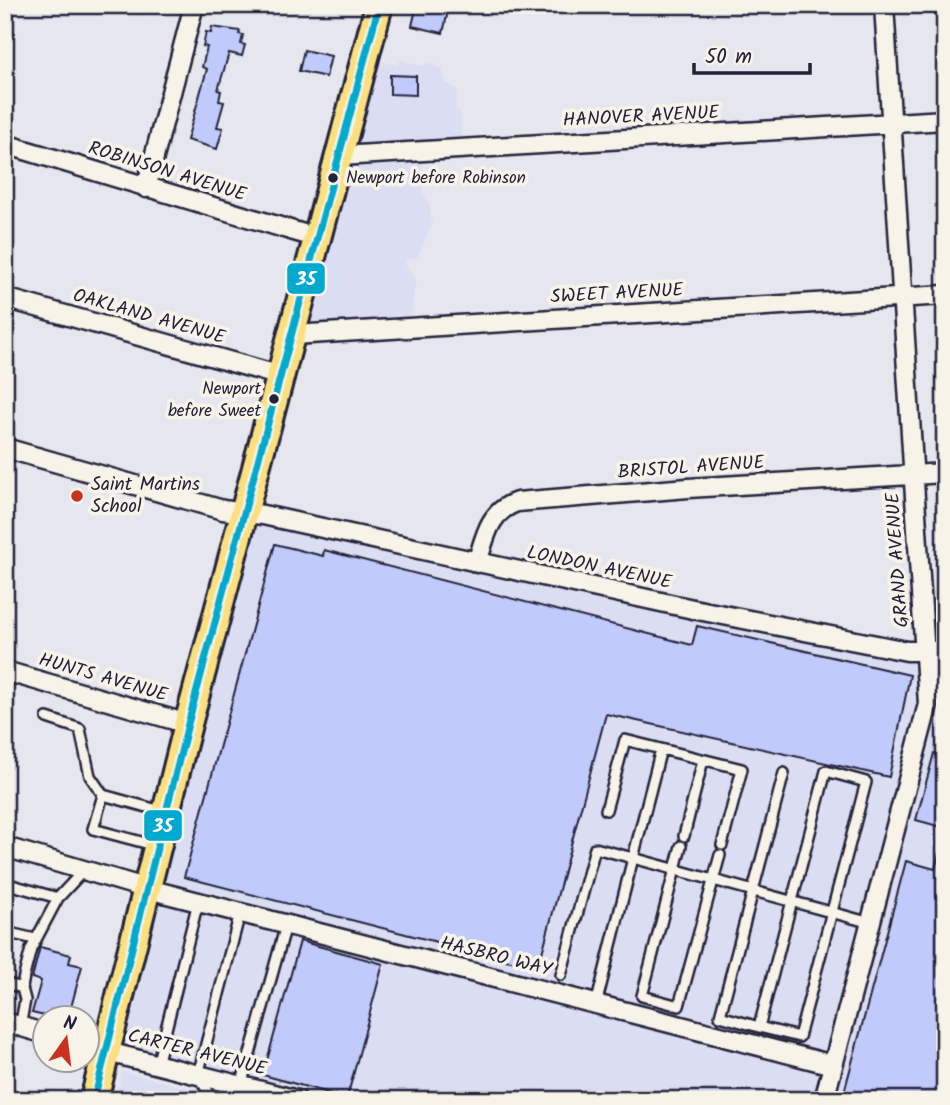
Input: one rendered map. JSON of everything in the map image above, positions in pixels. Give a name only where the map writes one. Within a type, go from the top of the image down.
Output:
[{"type":"main road","points":[[102,1033],[148,889],[188,724],[379,5]]},
{"type":"main road","points":[[94,1100],[96,1074]]},
{"type":"street","points":[[146,188],[194,5]]},
{"type":"street","name":"GRAND AVENUE","points":[[824,1100],[928,704],[884,5]]},
{"type":"street","name":"HANOVER AVENUE","points":[[340,156],[945,120]]},
{"type":"street","name":"ROBINSON AVENUE","points":[[5,144],[317,238]]},
{"type":"street","name":"SWEET AVENUE","points":[[293,335],[945,295]]},
{"type":"street","name":"OAKLAND AVENUE","points":[[5,298],[281,376]]},
{"type":"street","name":"LONDON AVENUE","points":[[5,448],[223,510],[907,651],[945,651]]},
{"type":"street","name":"BRISTOL AVENUE","points":[[477,563],[492,521],[502,507],[517,502],[688,488],[945,473]]},
{"type":"street","name":"HUNTS AVENUE","points":[[5,671],[188,724]]},
{"type":"street","name":"HASBRO WAY","points":[[6,851],[833,1065]]},
{"type":"street","points":[[13,1024],[32,1030]]},
{"type":"street","name":"CARTER AVENUE","points":[[102,1050],[297,1100]]},
{"type":"lane","points":[[47,718],[80,729],[90,776],[103,795],[167,813]]},
{"type":"lane","points":[[606,810],[625,740],[742,769],[679,1006],[642,996],[703,760]]},
{"type":"lane","points":[[596,1005],[661,749]]},
{"type":"lane","points":[[759,1027],[826,772],[866,782],[799,1037],[759,1027],[720,1016],[784,773]]},
{"type":"lane","points":[[103,795],[93,829],[158,846]]},
{"type":"lane","points":[[561,975],[595,848],[871,923]]},
{"type":"lane","points":[[13,1024],[26,1000],[22,988],[36,939],[58,898],[84,870]]},
{"type":"lane","points":[[5,883],[58,898]]},
{"type":"lane","points":[[157,1065],[198,902]]},
{"type":"lane","points":[[213,1100],[198,1075],[240,913]]},
{"type":"lane","points":[[242,1086],[286,925]]},
{"type":"lane","points":[[5,932],[36,939]]},
{"type":"lane","points":[[5,983],[22,988]]},
{"type":"shaded area","points":[[366,58],[397,65],[401,60],[423,66],[430,62],[442,69],[446,83],[458,89],[455,106],[461,114],[462,156],[422,160],[423,192],[430,206],[432,224],[418,257],[406,261],[407,268],[416,278],[409,335],[295,331]]},
{"type":"shaded area","points":[[248,522],[475,563],[924,655],[926,720],[945,724],[945,1100],[279,1100],[107,1042]]},
{"type":"shaded area","points":[[122,1071],[236,1100],[115,1100]]},
{"type":"building","points":[[417,5],[448,11],[443,33],[412,26]]},
{"type":"building","points":[[212,27],[240,31],[239,34],[243,35],[241,44],[245,45],[242,56],[229,53],[218,90],[221,91],[219,101],[224,102],[217,127],[223,128],[217,149],[187,140],[207,69],[202,67],[207,47],[203,46],[206,32],[211,33]]},
{"type":"building","points":[[304,50],[331,56],[326,77],[299,71]]},
{"type":"building","points":[[390,75],[416,76],[416,95],[390,94]]},
{"type":"building","points":[[275,544],[323,556],[324,550],[692,645],[697,626],[910,675],[889,777],[606,714],[538,968],[184,877]]},
{"type":"building","points":[[934,753],[945,756],[945,828],[916,820]]},
{"type":"building","points":[[941,846],[945,847],[945,1100],[842,1100],[906,861],[935,869]]},
{"type":"building","points":[[300,941],[383,964],[347,1098],[263,1075]]},
{"type":"building","points":[[40,947],[71,955],[69,963],[82,966],[72,1004],[35,1004],[41,981],[32,978]]},
{"type":"transit line","name":"35","points":[[94,1100],[188,724],[379,5]]},
{"type":"place","name":"Newport before Robinson","points":[[333,178]]},
{"type":"place","name":"Newport before Sweet","points":[[274,399]]},
{"type":"place","name":"Saint Martins School","points":[[77,496]]}]
